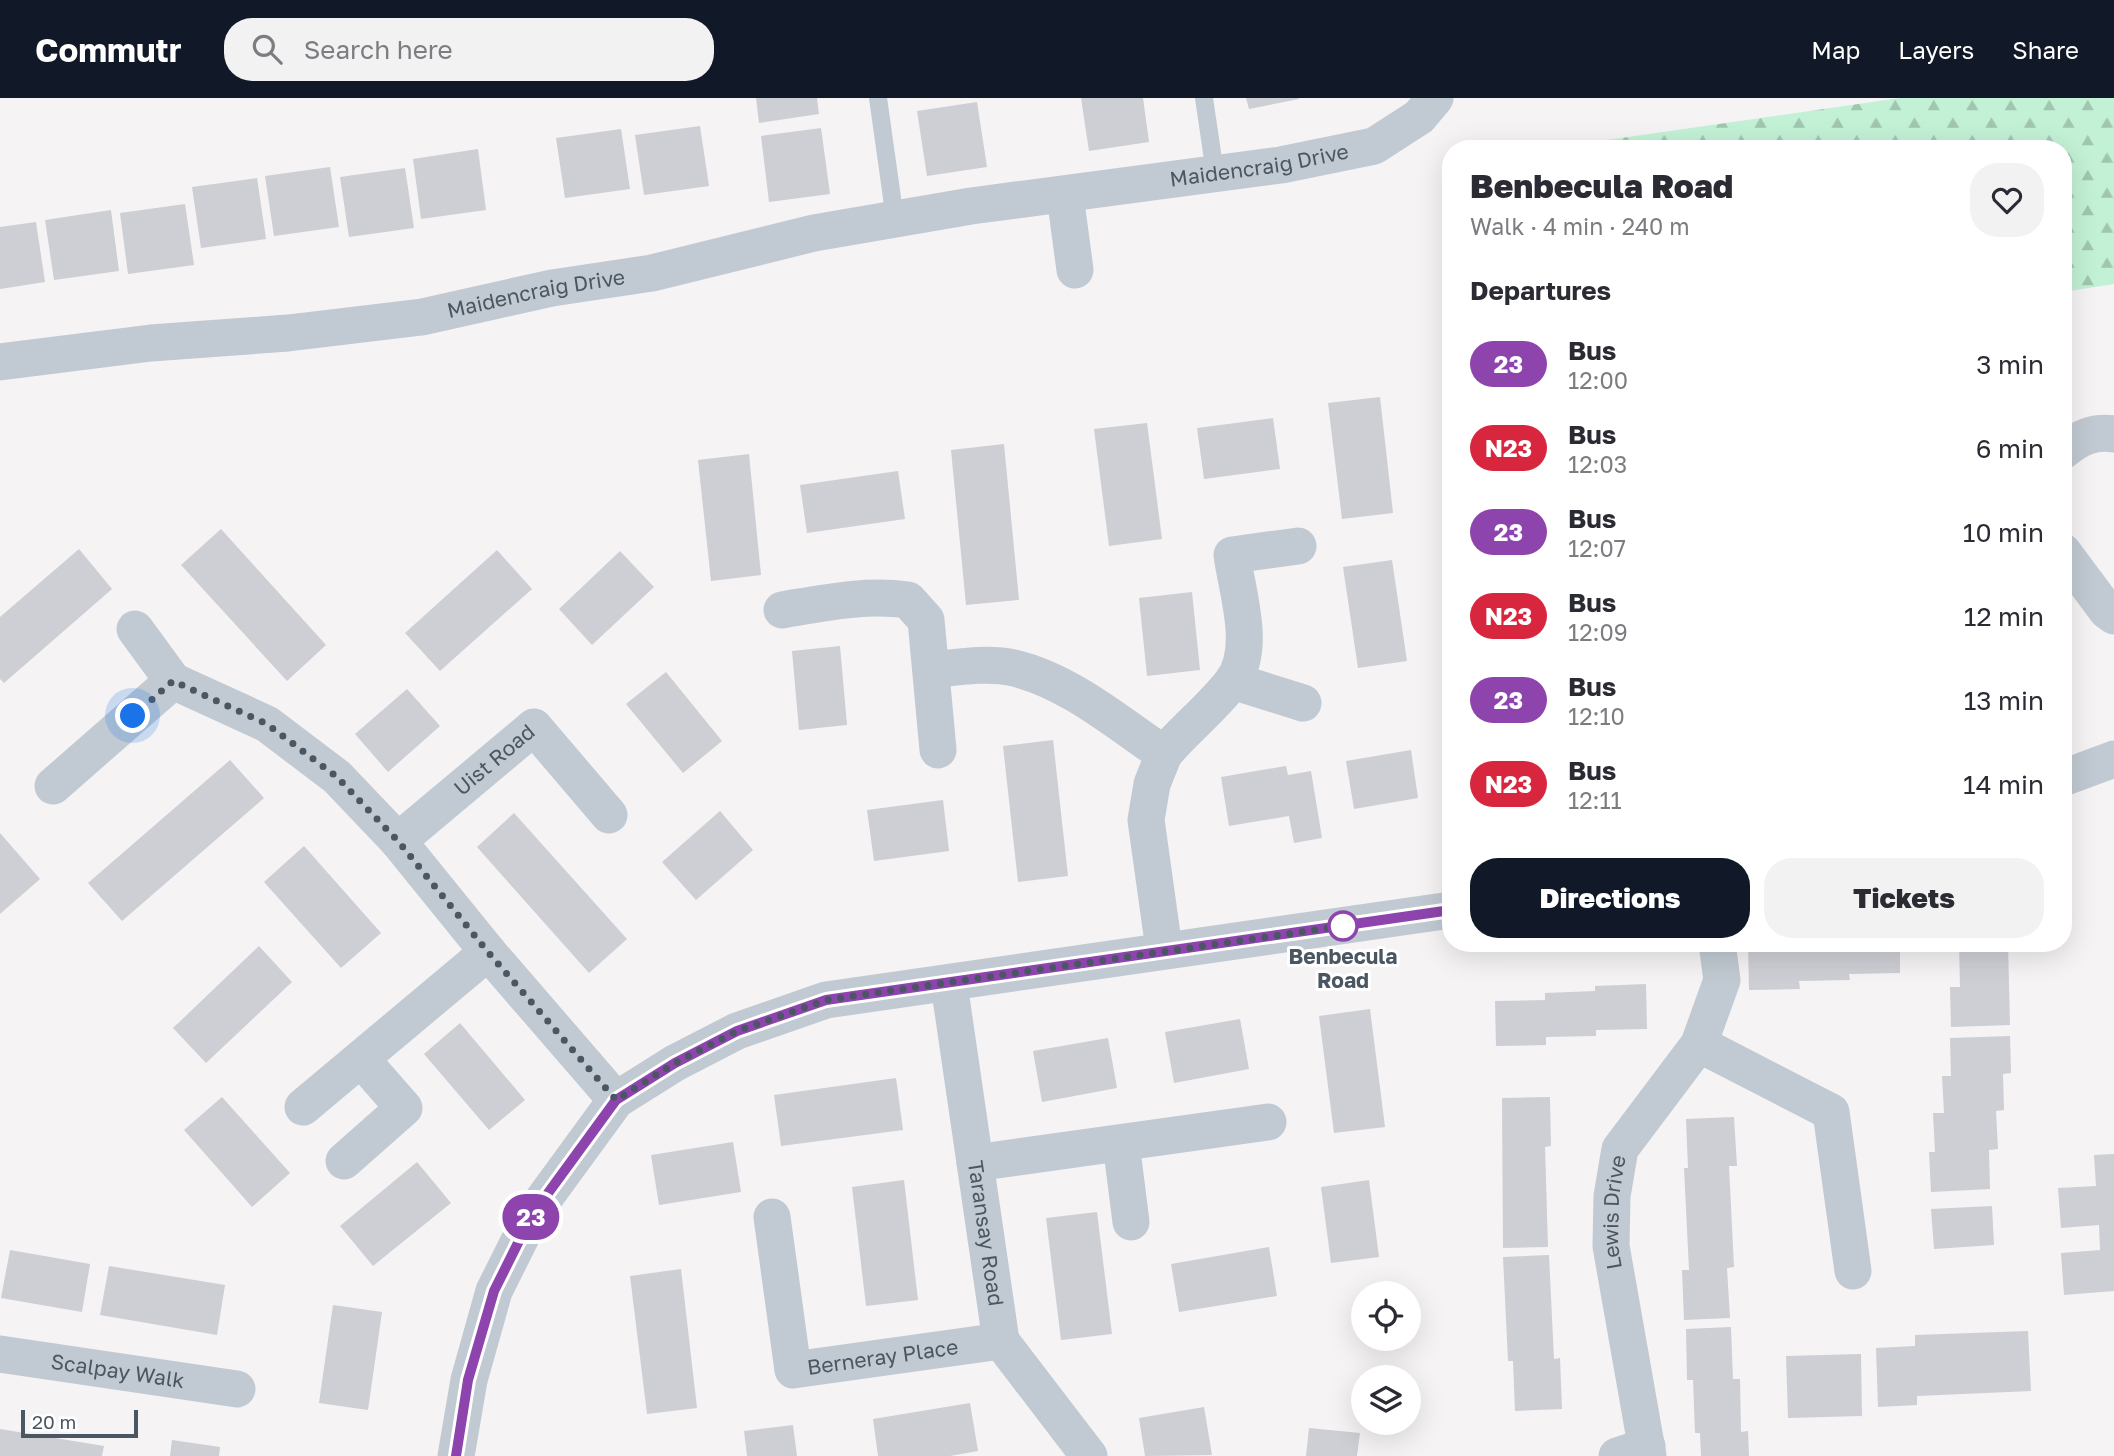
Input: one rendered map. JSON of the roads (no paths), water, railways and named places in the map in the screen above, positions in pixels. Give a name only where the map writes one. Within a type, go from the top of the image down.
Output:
[{"type":"street","name":"Maidencraig Drive","points":[[0,362],[151,342],[288,333],[422,317],[552,288],[652,273],[814,233],[895,219],[1281,165],[1374,146],[1419,117],[1435,98]]},
{"type":"street","points":[[1065,195],[1076,270]]},
{"type":"street","points":[[2072,444],[2083,436],[2103,433],[2114,435]]},
{"type":"street","points":[[1164,949],[1146,820],[1152,784],[1164,754],[1233,681],[1241,661],[1244,639],[1232,555],[1298,546]]},
{"type":"street","points":[[2072,564],[2107,611],[2114,616]]},
{"type":"street","points":[[782,610],[853,598],[884,597],[908,600],[926,620],[933,670],[938,750]]},
{"type":"street","points":[[135,629],[173,681],[267,724],[337,777],[398,841],[488,952],[616,1100]]},
{"type":"street","points":[[933,670],[967,666],[1013,668],[1074,693],[1164,754]]},
{"type":"street","points":[[53,786],[173,681]]},
{"type":"street","points":[[1233,681],[1303,704]]},
{"type":"street","name":"Uist Road","points":[[398,841],[534,727],[609,815]]},
{"type":"street","points":[[2072,775],[2114,759]]},
{"type":"street","points":[[456,1456],[468,1380],[494,1291],[532,1215],[616,1100],[675,1063],[737,1031],[826,1000],[949,984],[1164,949],[1442,911]]},
{"type":"street","points":[[303,1107],[488,952]]},
{"type":"street","name":"Lewis Drive","points":[[1637,1453],[1611,1246],[1612,1196],[1620,1150],[1699,1044],[1721,980],[1718,952]]},
{"type":"street","name":"Taransay Road","points":[[949,984],[1001,1341],[1089,1456]]},
{"type":"street","points":[[1699,1044],[1831,1112],[1853,1271]]},
{"type":"street","points":[[344,1161],[404,1108],[361,1059]]},
{"type":"street","points":[[975,1163],[1268,1122]]},
{"type":"street","points":[[1121,1143],[1131,1222]]},
{"type":"street","name":"Berneray Place","points":[[772,1217],[793,1370],[1001,1341]]},
{"type":"street","name":"Scalpay Walk","points":[[0,1354],[237,1390]]},
{"type":"lane","points":[[878,98],[895,219]]},
{"type":"lane","points":[[1204,98],[1215,173]]},
{"type":"place","name":"Benbecula Road","points":[[1343,926]]}]
